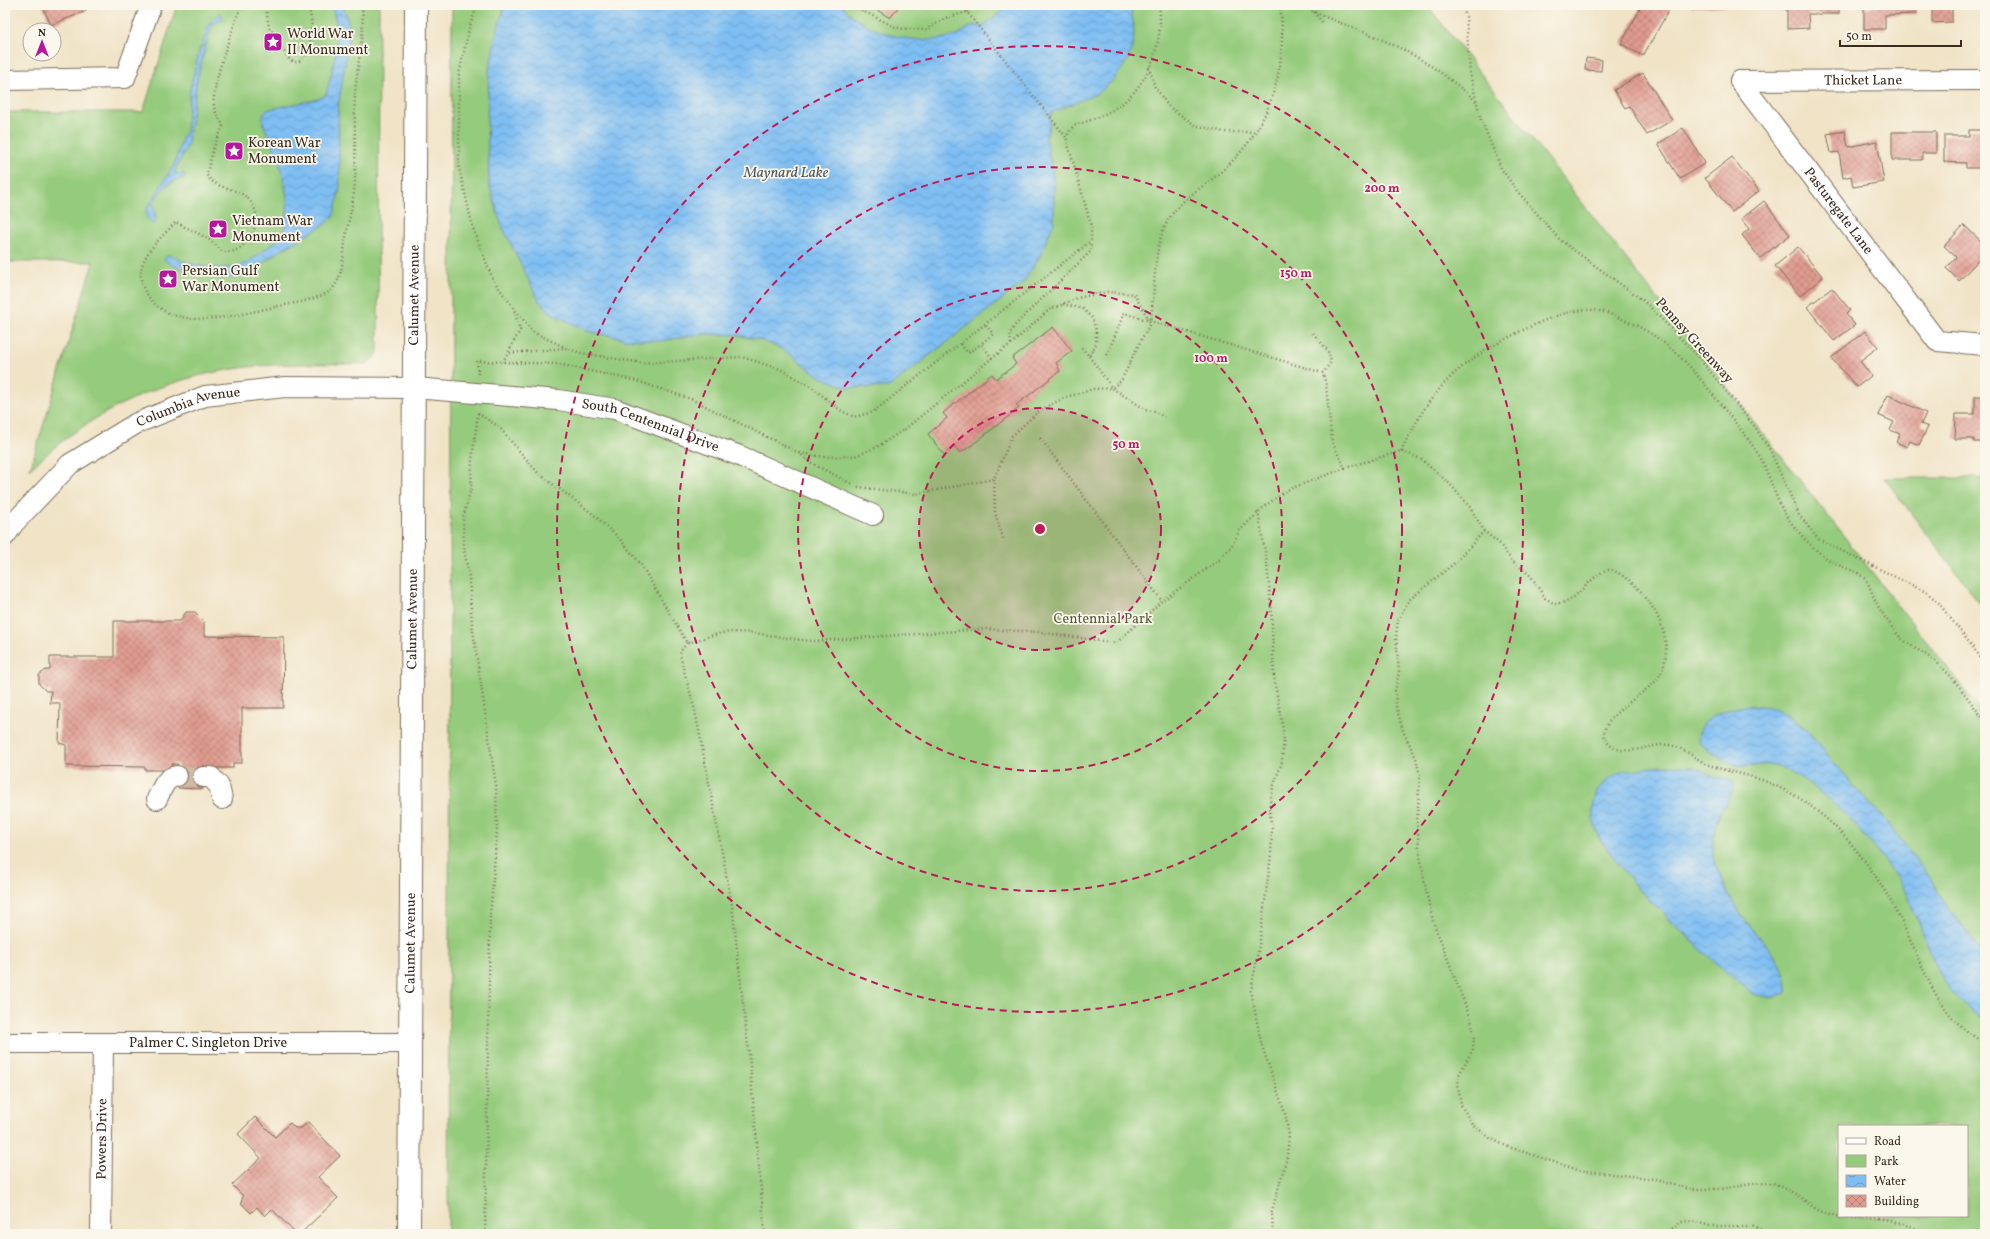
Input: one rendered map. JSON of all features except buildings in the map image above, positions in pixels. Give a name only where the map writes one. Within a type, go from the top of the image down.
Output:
[{"type":"main road","name":"Calumet Avenue","points":[[409,1234],[416,5]]},
{"type":"street","points":[[5,80],[125,78],[151,5]]},
{"type":"street","name":"Thicket Lane","points":[[1740,81],[1985,80]]},
{"type":"street","name":"Pasturegate Lane","points":[[1740,81],[1937,341],[1985,345]]},
{"type":"street","name":"Columbia Avenue","points":[[5,536],[14,523],[70,464],[137,423],[205,396],[285,387],[415,388]]},
{"type":"street","name":"South Centennial Drive","points":[[415,388],[558,400],[615,409],[740,456],[873,515]]},
{"type":"street","points":[[157,799],[165,782],[172,777],[177,776]]},
{"type":"street","points":[[203,777],[211,777],[220,786],[222,799]]},
{"type":"street","name":"Palmer C. Singleton Drive","points":[[5,1043],[410,1043]]},
{"type":"street","name":"Powers Drive","points":[[101,1234],[103,1043]]},
{"type":"path","points":[[243,5],[240,9],[226,46],[214,98],[215,111],[223,126],[213,149],[207,175],[214,182],[246,197],[253,205],[257,217],[257,223],[249,240],[235,251],[222,251],[214,243],[176,222],[152,246],[141,268],[144,290],[158,308],[168,314],[182,318],[223,317],[289,304],[321,295],[332,290],[338,280],[342,265],[355,180],[356,95],[362,35],[362,5]]},
{"type":"path","points":[[263,5],[266,10],[269,27],[288,58],[292,62],[297,63],[302,60],[311,40],[313,30],[308,5]]},
{"type":"path","points":[[477,5],[469,29],[459,74],[459,168],[473,228],[493,280],[513,307],[533,332],[566,348],[642,363],[742,357],[780,369],[813,388],[840,410],[854,417],[873,412],[986,325],[1091,241]]},
{"type":"path","points":[[856,5],[861,10],[897,28],[926,30],[945,18],[967,12],[973,5]]},
{"type":"path","points":[[1066,137],[1073,126],[1099,117],[1125,101],[1137,88],[1149,67],[1158,43],[1160,16],[1159,5]]},
{"type":"path","points":[[1004,541],[995,514],[994,479],[1012,436],[1040,410],[1066,397],[1094,389],[1112,388],[1121,381],[1150,321],[1159,246],[1164,227],[1172,212],[1194,192],[1224,169],[1251,140],[1266,117],[1282,54],[1283,26],[1280,5]]},
{"type":"path","points":[[1301,5],[1313,12],[1385,41],[1432,65],[1477,102]]},
{"type":"path","name":"Pennsy Greenway","points":[[1462,5],[1466,17],[1470,74],[1481,120],[1502,170],[1518,192],[1560,240],[1645,302],[1695,353],[1755,427],[1770,450],[1799,515],[1818,539],[1907,581],[1926,592],[1938,602],[1985,663]]},
{"type":"path","points":[[967,12],[1066,137],[1091,225],[1091,251],[1016,324],[1010,333],[1011,344]]},
{"type":"path","points":[[1313,12],[1322,23]]},
{"type":"path","points":[[1149,67],[1155,87],[1168,107],[1195,125],[1224,132],[1256,132]]},
{"type":"path","points":[[799,453],[824,457],[855,456],[878,447],[905,429],[1011,344],[1049,310],[1077,298],[1107,292],[1134,294],[1150,321]]},
{"type":"path","points":[[1062,304],[1084,309],[1092,318],[1096,330],[1096,344],[1089,356]]},
{"type":"path","points":[[503,362],[520,330],[513,307]]},
{"type":"path","points":[[1401,451],[1416,420],[1441,386],[1458,369],[1477,354],[1500,341],[1539,322],[1566,313],[1591,310],[1612,314],[1636,325],[1663,342],[1688,363],[1746,436],[1760,457],[1772,484],[1780,508],[1811,547],[1836,564],[1857,572],[1864,578],[1882,613],[1900,637],[1935,661],[1951,677],[1985,721]]},
{"type":"path","points":[[1107,355],[1124,313],[1322,373]]},
{"type":"path","points":[[961,344],[968,353],[981,344],[993,334],[986,325]]},
{"type":"path","points":[[1313,333],[1328,352],[1331,362],[1322,373]]},
{"type":"path","points":[[981,344],[992,358]]},
{"type":"path","points":[[1080,346],[1112,388],[1148,411],[1153,410],[1164,417]]},
{"type":"path","points":[[509,352],[566,348]]},
{"type":"path","points":[[478,374],[477,361],[558,364],[637,381],[692,399],[799,453],[813,464],[859,488],[915,494],[994,479]]},
{"type":"path","points":[[1322,373],[1326,385],[1332,442],[1345,468]]},
{"type":"path","points":[[478,408],[472,460],[471,488],[463,517],[464,549],[469,576],[472,624],[496,786],[497,831],[490,917],[485,1234]]},
{"type":"path","points":[[478,413],[499,427],[538,473],[593,514],[618,538],[640,563],[687,643]]},
{"type":"path","points":[[1040,438],[1162,601]]},
{"type":"path","points":[[765,1234],[749,1055],[732,905],[695,710],[682,664],[680,652],[687,643],[722,633],[815,641],[984,629],[1039,632],[1116,643],[1162,601],[1219,560],[1231,547],[1240,531],[1258,512],[1287,490],[1345,468],[1401,451],[1421,459],[1450,484],[1469,506],[1484,532],[1500,543],[1512,561],[1531,576],[1545,598],[1555,604],[1566,602],[1603,570],[1612,570],[1642,591],[1653,606],[1661,624],[1665,653],[1663,666],[1658,678],[1644,692],[1616,713],[1608,722],[1605,732],[1607,742],[1612,746],[1627,750],[1663,744],[1675,746],[1710,765],[1766,782],[1814,808],[1852,845],[1869,867],[1897,912],[1941,1005],[1974,1037],[1985,1043]]},
{"type":"path","points":[[1258,512],[1266,556],[1271,604],[1274,677],[1284,736],[1282,762],[1273,787],[1269,808],[1272,829],[1271,855],[1259,946],[1251,991],[1261,1043],[1285,1113],[1289,1136],[1287,1157],[1272,1211],[1273,1234]]},
{"type":"path","points":[[1484,532],[1456,561],[1420,589],[1409,600],[1398,620],[1396,636],[1399,672],[1395,691],[1396,706],[1403,731],[1416,758],[1420,776],[1417,820],[1419,849],[1426,891],[1433,921],[1471,1020],[1474,1035],[1473,1049],[1459,1075],[1458,1084],[1461,1106],[1472,1124],[1490,1138],[1506,1146],[1578,1170],[1648,1178],[1689,1189],[1720,1189],[1752,1184],[1773,1183],[1794,1193],[1826,1214],[1840,1218],[1887,1218],[1902,1222],[1928,1234]]},
{"type":"path","points":[[1666,1234],[1680,1222],[1693,1221],[1710,1226],[1752,1226],[1767,1234]]},
{"type":"green space","points":[[177,5],[379,5],[378,354],[367,364],[297,364],[244,367],[173,383],[121,404],[97,418],[73,433],[30,469],[93,262],[7,262],[6,112],[143,112]]},
{"type":"green space","name":"Centennial Park","points":[[452,5],[1427,5],[1985,716],[1985,1234],[448,1234]]},
{"type":"green space","points":[[1884,478],[1985,478],[1985,610]]},
{"type":"water","points":[[331,5],[343,5],[349,26],[349,38],[338,108],[340,185],[333,217],[324,225],[278,252],[249,272],[233,278],[219,278],[173,266],[164,259],[169,254],[182,261],[203,266],[226,268],[237,267],[251,260],[280,237],[285,226],[287,215],[286,190],[280,165],[264,126],[263,118],[266,110],[318,99],[326,95],[334,61],[337,39],[335,16]]},
{"type":"water","name":"Maynard Lake","points":[[505,5],[842,5],[864,24],[878,30],[894,36],[925,40],[954,36],[973,25],[982,27],[1001,12],[1006,5],[1130,5],[1134,40],[1128,59],[1112,81],[1092,96],[1050,114],[1050,123],[1046,138],[1054,182],[1054,222],[1041,254],[1023,283],[889,387],[849,388],[820,377],[784,350],[761,340],[735,335],[704,334],[660,341],[625,339],[587,331],[553,314],[539,301],[501,224],[489,184],[487,121],[489,71],[498,27]]},
{"type":"water","points":[[220,13],[224,18],[214,24],[210,30],[197,80],[188,144],[174,173],[184,174],[184,178],[170,183],[158,194],[154,203],[156,220],[154,225],[147,218],[146,210],[174,165],[183,136],[186,132],[190,89],[200,48],[202,47],[208,25]]},
{"type":"water","points":[[1752,705],[1769,707],[1786,714],[1805,728],[1856,789],[1882,816],[1931,879],[1940,896],[1985,958],[1985,1018],[1968,1008],[1955,996],[1936,965],[1915,913],[1893,872],[1876,849],[1838,808],[1815,788],[1787,771],[1769,765],[1744,767],[1736,765],[1722,759],[1699,743],[1699,734],[1702,726],[1708,720],[1725,711]]},
{"type":"water","points":[[1660,766],[1694,767],[1716,777],[1731,781],[1733,787],[1732,792],[1730,798],[1721,811],[1715,830],[1713,852],[1715,864],[1727,891],[1738,910],[1778,961],[1783,971],[1787,993],[1771,998],[1753,994],[1711,959],[1636,887],[1599,838],[1593,818],[1593,807],[1597,791],[1608,779],[1624,771]]},
{"type":"tunnel","points":[[177,776],[203,777]]},
{"type":"place","name":"World War II Monument","points":[[273,42]]},
{"type":"place","name":"Korean War Monument","points":[[234,151]]},
{"type":"place","name":"Vietnam War Monument","points":[[218,229]]},
{"type":"place","name":"Persian Gulf War Monument","points":[[168,279]]}]
